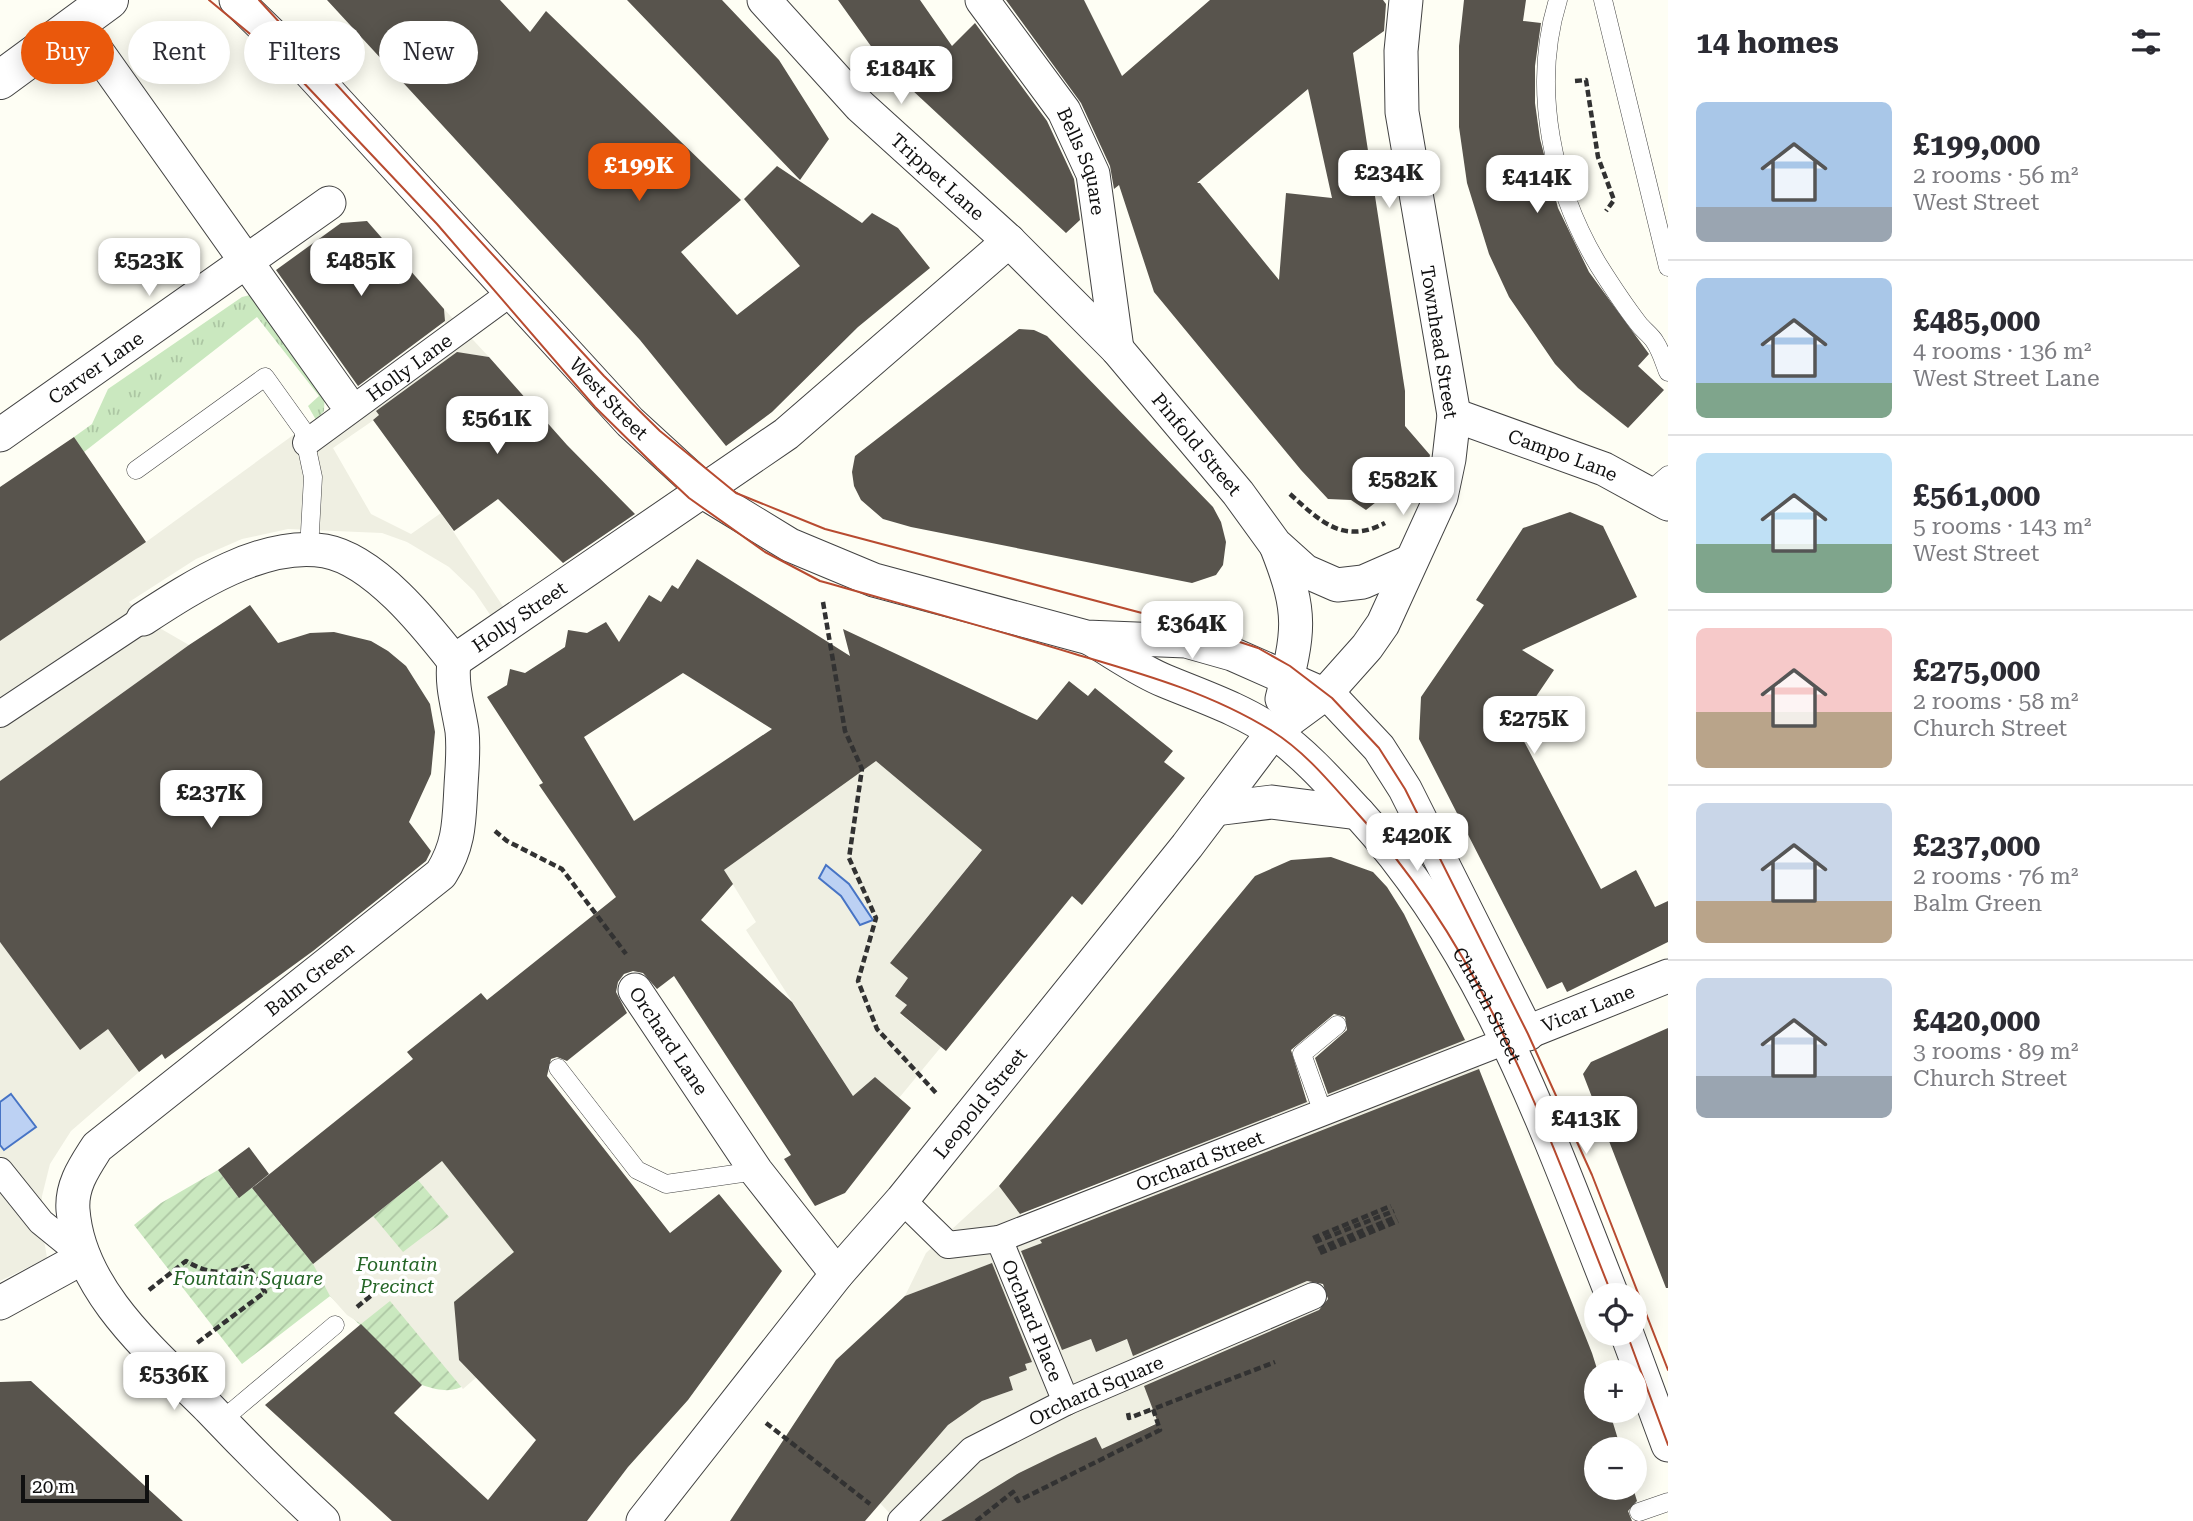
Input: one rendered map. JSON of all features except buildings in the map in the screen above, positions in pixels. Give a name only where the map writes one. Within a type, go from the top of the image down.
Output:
[{"type":"street","points":[[80,21],[109,0]]},
{"type":"street","name":"West Street","points":[[236,0],[307,69],[630,422],[701,490],[790,545],[874,580],[1086,637],[1185,641],[1232,654],[1326,694]]},
{"type":"street","name":"Trippet Lane","points":[[764,0],[860,106],[1009,241],[1116,349]]},
{"type":"street","name":"Bells Square","points":[[982,0],[1064,111],[1093,174],[1116,349]]},
{"type":"street","name":"Townhead Street","points":[[1326,694],[1383,624],[1441,497],[1450,459],[1454,415],[1402,112],[1401,51],[1406,0]]},
{"type":"street","points":[[0,80],[21,64]]},
{"type":"street","points":[[114,75],[347,404]]},
{"type":"street","name":"Carver Lane","points":[[0,435],[329,203]]},
{"type":"street","name":"Holly Street","points":[[0,714],[183,593],[234,567],[309,550],[327,551],[363,569],[403,602],[454,661],[786,434],[1009,241]]},
{"type":"street","name":"Holly Lane","points":[[306,443],[347,404],[512,292]]},
{"type":"street","name":"Pinfold Street","points":[[1116,349],[1238,493],[1275,544],[1305,571],[1337,585],[1363,582],[1411,561]]},
{"type":"street","name":"Campo Lane","points":[[1454,415],[1661,490]]},
{"type":"street","name":"Pinfold Street","points":[[1273,732],[1296,649],[1297,621],[1291,584],[1275,544]]},
{"type":"street","name":"West Street","points":[[1086,637],[1164,681],[1191,690],[1273,732]]},
{"type":"street","name":"Balm Green","points":[[323,1521],[221,1421],[118,1314],[84,1257],[72,1209],[76,1180],[97,1147],[433,883],[456,847],[462,804],[464,760],[451,683],[454,661]]},
{"type":"street","name":"Leopold Street","points":[[643,1521],[836,1274],[902,1200],[1215,809],[1273,732],[1326,694]]},
{"type":"street","name":"Church Street","points":[[1326,694],[1379,748],[1405,789],[1517,1037],[1608,1283]]},
{"type":"street","name":"Church Street","points":[[1273,732],[1313,763],[1382,838],[1439,916],[1483,991],[1517,1037]]},
{"type":"street","points":[[1215,809],[1272,802],[1358,813]]},
{"type":"street","name":"Vicar Lane","points":[[1517,1037],[1668,976]]},
{"type":"street","name":"Orchard Lane","points":[[627,993],[756,1171],[836,1274]]},
{"type":"street","name":"Orchard Street","points":[[902,1200],[948,1245],[999,1239],[1322,1110],[1517,1037]]},
{"type":"street","points":[[0,1171],[41,1223],[84,1257],[0,1303]]},
{"type":"street","name":"Orchard Place","points":[[999,1239],[1066,1402]]},
{"type":"street","name":"Orchard Square","points":[[901,1521],[972,1450],[1066,1402],[1313,1296]]},
{"type":"street","points":[[1631,1346],[1668,1445]]},
{"type":"lane","points":[[1558,0],[1549,29],[1546,79],[1548,115],[1563,183],[1584,239],[1599,266],[1640,326],[1656,343],[1668,372]]},
{"type":"lane","points":[[1603,0],[1668,267]]},
{"type":"lane","points":[[136,470],[265,377],[303,430],[313,477],[309,550]]},
{"type":"lane","points":[[1322,1110],[1302,1054],[1337,1025]]},
{"type":"lane","points":[[558,1068],[637,1170],[666,1184],[756,1171]]},
{"type":"lane","points":[[221,1421],[335,1325]]},
{"type":"lane","points":[[1639,1512],[1668,1502]]},
{"type":"path","points":[[1579,80],[1586,80],[1598,157],[1614,200],[1610,205]]},
{"type":"path","points":[[1281,486],[1318,519],[1337,531],[1363,531],[1384,525],[1394,516]]},
{"type":"path","points":[[829,640],[845,732],[862,769],[849,858],[876,918],[858,981],[877,1029],[918,1074]]},
{"type":"path","name":"Orchard Lane","points":[[462,804],[507,841],[562,869],[610,929],[640,975],[627,993]]},
{"type":"path","points":[[1314,1240],[1393,1209]]},
{"type":"path","points":[[1319,1251],[1397,1219]]},
{"type":"path","points":[[118,1314],[186,1261],[204,1272],[230,1273],[248,1266],[265,1292],[166,1365]]},
{"type":"path","points":[[335,1325],[389,1281]]},
{"type":"path","points":[[976,1521],[1013,1493],[1018,1501],[1160,1430],[1153,1409],[1275,1362]]},
{"type":"path","points":[[785,1436],[875,1508]]},
{"type":"green space","points":[[258,293],[325,387],[324,411],[316,420],[308,406],[319,396],[257,317],[84,452],[74,437],[92,424],[108,389],[242,297]]},
{"type":"green space","name":"Fountain Square","points":[[442,1161],[514,1252],[454,1302],[487,1368],[464,1386],[450,1390],[422,1385],[330,1296],[242,1364],[134,1225],[161,1203],[218,1170],[238,1197],[252,1188],[313,1264]]},
{"type":"shaded area","points":[[444,309],[489,357],[470,354],[333,448],[371,514],[411,534],[441,513],[508,614],[495,622],[474,591],[449,567],[407,542],[382,533],[288,529],[242,539],[196,559],[129,602],[144,619],[189,645],[0,781],[0,641],[146,542],[445,325]]},
{"type":"shaded area","points":[[1037,720],[1063,739],[993,836],[890,963],[908,978],[895,995],[907,1005],[900,1014],[941,1047],[899,1098],[875,1077],[853,1096],[746,930],[756,922],[724,870],[875,760],[951,824]],"holes":[[[819,878],[865,905],[860,925],[841,896]]]},
{"type":"shaded area","points":[[0,942],[80,1049],[128,1014],[140,1029],[119,1045],[139,1072],[71,1131],[50,1164],[42,1196],[41,1222],[47,1258],[0,1281],[0,1145],[4,1150],[10,1094],[0,1102]]},
{"type":"shaded area","points":[[1464,1037],[1480,1070],[1396,1103],[1042,1271],[1072,1346],[1091,1339],[1096,1352],[1303,1269],[1325,1327],[1148,1396],[1158,1422],[1102,1450],[1019,1474],[942,1521],[897,1521],[880,1503],[948,1425],[982,1401],[1013,1390],[1009,1377],[1027,1370],[987,1265],[905,1296],[926,1253],[999,1186],[1022,1216]]},
{"type":"shaded area","name":"Fountain Precinct","points":[[442,1161],[514,1252],[454,1302],[487,1368],[463,1389],[390,1301],[361,1324],[347,1315],[330,1296],[313,1264],[373,1216],[403,1252],[449,1217],[418,1180]]},
{"type":"water","points":[[826,865],[849,884],[873,920],[860,925],[841,896],[819,878]]},
{"type":"water","points":[[11,1094],[36,1127],[4,1150],[0,1145],[0,1102]]},
{"type":"tram line","points":[[209,0],[284,62],[437,224],[595,407],[689,498],[765,552],[820,581],[1126,669],[1201,695],[1272,731],[1308,759],[1403,867],[1442,923],[1476,982],[1535,1105],[1607,1283]]},
{"type":"tram line","points":[[259,0],[604,376],[660,431],[736,493],[825,529],[1191,626],[1258,648],[1290,666],[1332,698],[1379,748],[1405,789],[1528,1034],[1592,1175],[1668,1370]]},
{"type":"tram line","points":[[1631,1346],[1668,1445]]}]
